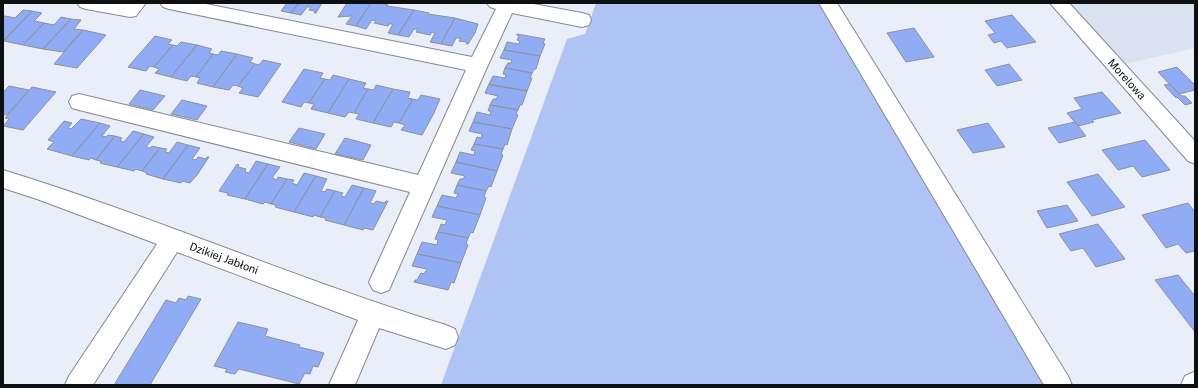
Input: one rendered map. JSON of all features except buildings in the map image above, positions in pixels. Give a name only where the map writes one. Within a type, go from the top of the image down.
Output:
[{"type":"street","points":[[86,3],[130,11],[137,3]]},
{"type":"street","points":[[169,3],[478,65]]},
{"type":"street","points":[[828,3],[1059,385]]},
{"type":"street","name":"Morelowa","points":[[1059,3],[1195,155]]},
{"type":"street","points":[[381,282],[478,65],[502,4],[582,20]]},
{"type":"street","points":[[79,102],[425,186]]},
{"type":"street","name":"Dzikiej Jabłoni","points":[[3,179],[173,239],[374,314],[446,337]]},
{"type":"street","points":[[78,385],[173,239]]},
{"type":"street","points":[[342,385],[374,314]]},
{"type":"shaded area","points":[[596,3],[819,3],[1045,385],[441,385],[567,39],[585,34]]},
{"type":"shaded area","points":[[1069,3],[1195,3],[1195,48],[1125,64]]}]
